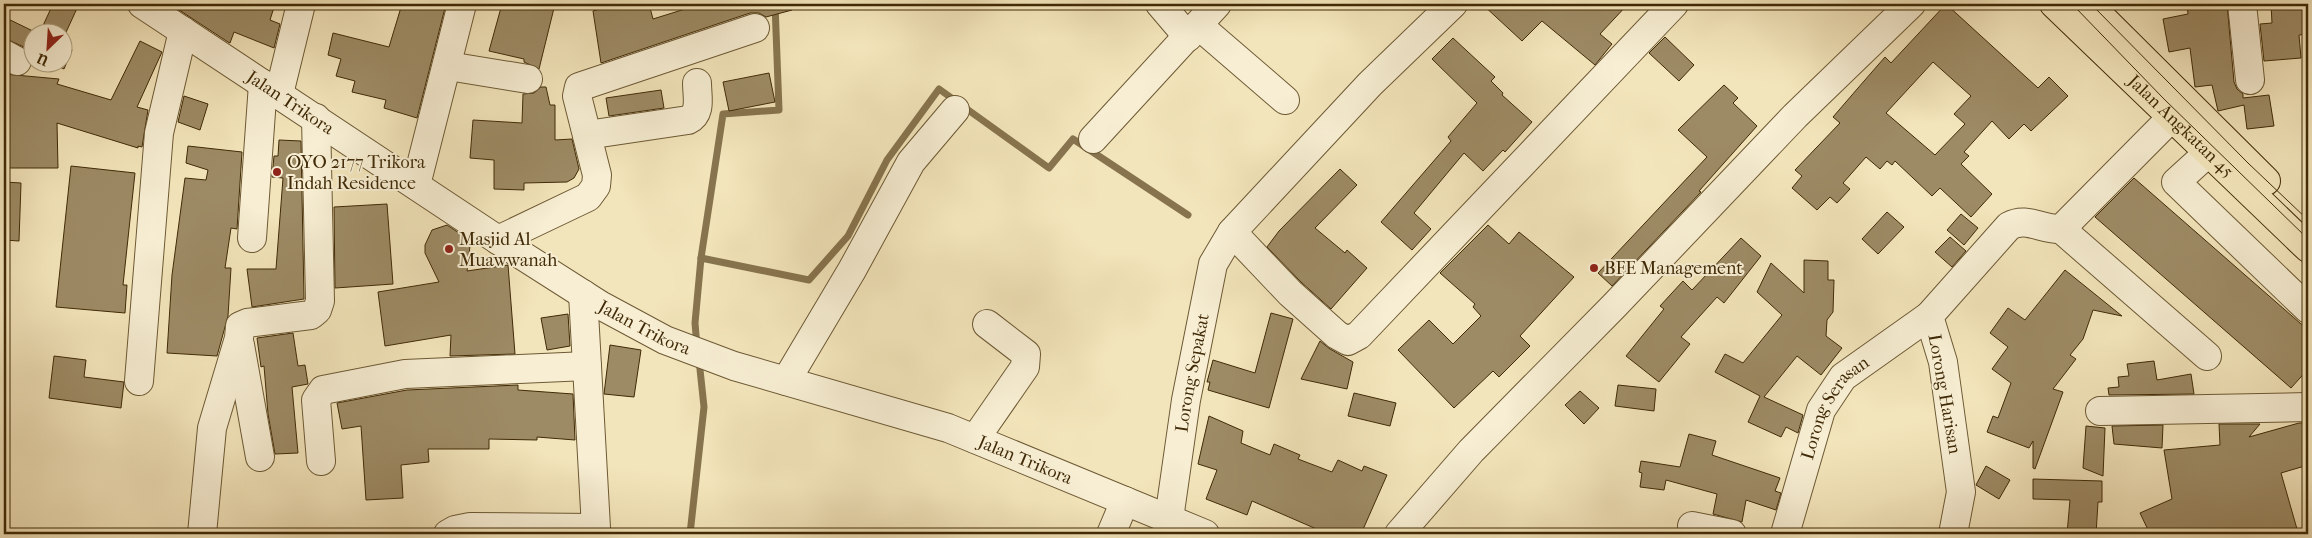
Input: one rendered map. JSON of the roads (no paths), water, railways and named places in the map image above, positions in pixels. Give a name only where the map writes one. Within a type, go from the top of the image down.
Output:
[{"type":"main road","name":"Jalan Angkatan 45","points":[[2054,4],[2308,248]]},
{"type":"main road","name":"Jalan Angkatan 45","points":[[2088,4],[2308,222]]},
{"type":"street","name":"Jalan Trikora","points":[[145,4],[498,240],[583,294],[665,340],[786,381],[948,428],[1204,534]]},
{"type":"street","points":[[252,238],[271,89],[300,4]]},
{"type":"street","points":[[416,185],[448,66],[462,4]]},
{"type":"street","points":[[1160,4],[1284,100]]},
{"type":"street","points":[[1093,139],[1217,4]]},
{"type":"street","name":"Lorong Sepakat","points":[[1169,519],[1186,400],[1213,264],[1232,232],[1370,84],[1453,4]]},
{"type":"street","points":[[1232,232],[1290,294],[1337,335],[1348,341],[1359,335],[1674,4]]},
{"type":"street","points":[[1398,534],[1470,451],[1614,306],[1795,116],[1911,4]]},
{"type":"street","points":[[2242,4],[2250,80]]},
{"type":"street","points":[[498,240],[588,197],[596,186],[596,175],[577,96],[580,87],[756,28]]},
{"type":"street","points":[[139,381],[158,133],[183,31]]},
{"type":"street","points":[[448,66],[528,79]]},
{"type":"street","points":[[587,135],[688,120],[695,117],[698,110],[697,83]]},
{"type":"street","points":[[786,381],[852,270],[911,162],[955,110]]},
{"type":"street","points":[[2172,117],[2061,229],[2208,356]]},
{"type":"street","points":[[202,534],[212,428],[239,338],[241,324],[311,315],[317,310],[320,301],[316,118]]},
{"type":"street","points":[[2208,152],[2176,182],[2308,309]]},
{"type":"street","name":"Lorong Harisan","points":[[1952,534],[1961,492],[1943,362],[1930,316],[2008,226],[2016,222],[2026,221],[2052,230],[2061,229]]},
{"type":"street","points":[[448,534],[455,530],[470,527],[596,531],[583,294]]},
{"type":"street","name":"Lorong Serasan","points":[[1785,534],[1821,410],[1843,377],[1930,316]]},
{"type":"street","points":[[975,439],[1025,367],[1027,360],[1026,354],[988,324]]},
{"type":"street","points":[[239,338],[260,456]]},
{"type":"street","points":[[321,461],[316,400],[323,390],[405,374],[587,366]]},
{"type":"street","points":[[2100,411],[2308,407]]},
{"type":"street","points":[[1111,534],[1125,501]]},
{"type":"street","points":[[1692,526],[1732,534]]},
{"type":"waterway","points":[[701,258],[723,114],[779,110],[775,4]]},
{"type":"waterway","points":[[697,347],[695,323],[701,258],[809,280],[848,236],[887,160],[939,89],[1049,168],[1073,139],[1188,215]]},
{"type":"waterway","points":[[690,534],[704,407],[699,360]]},
{"type":"tram line","points":[[2072,4],[2164,99],[2308,239]]},
{"type":"tram line","points":[[2091,4],[2248,163],[2308,220]]},
{"type":"place","name":"OYO 2177 Trikora Indah Residence","points":[[277,172]]},
{"type":"place","name":"Masjid Al Muawwanah","points":[[449,249]]},
{"type":"place","name":"BFE Management","points":[[1594,268]]}]
